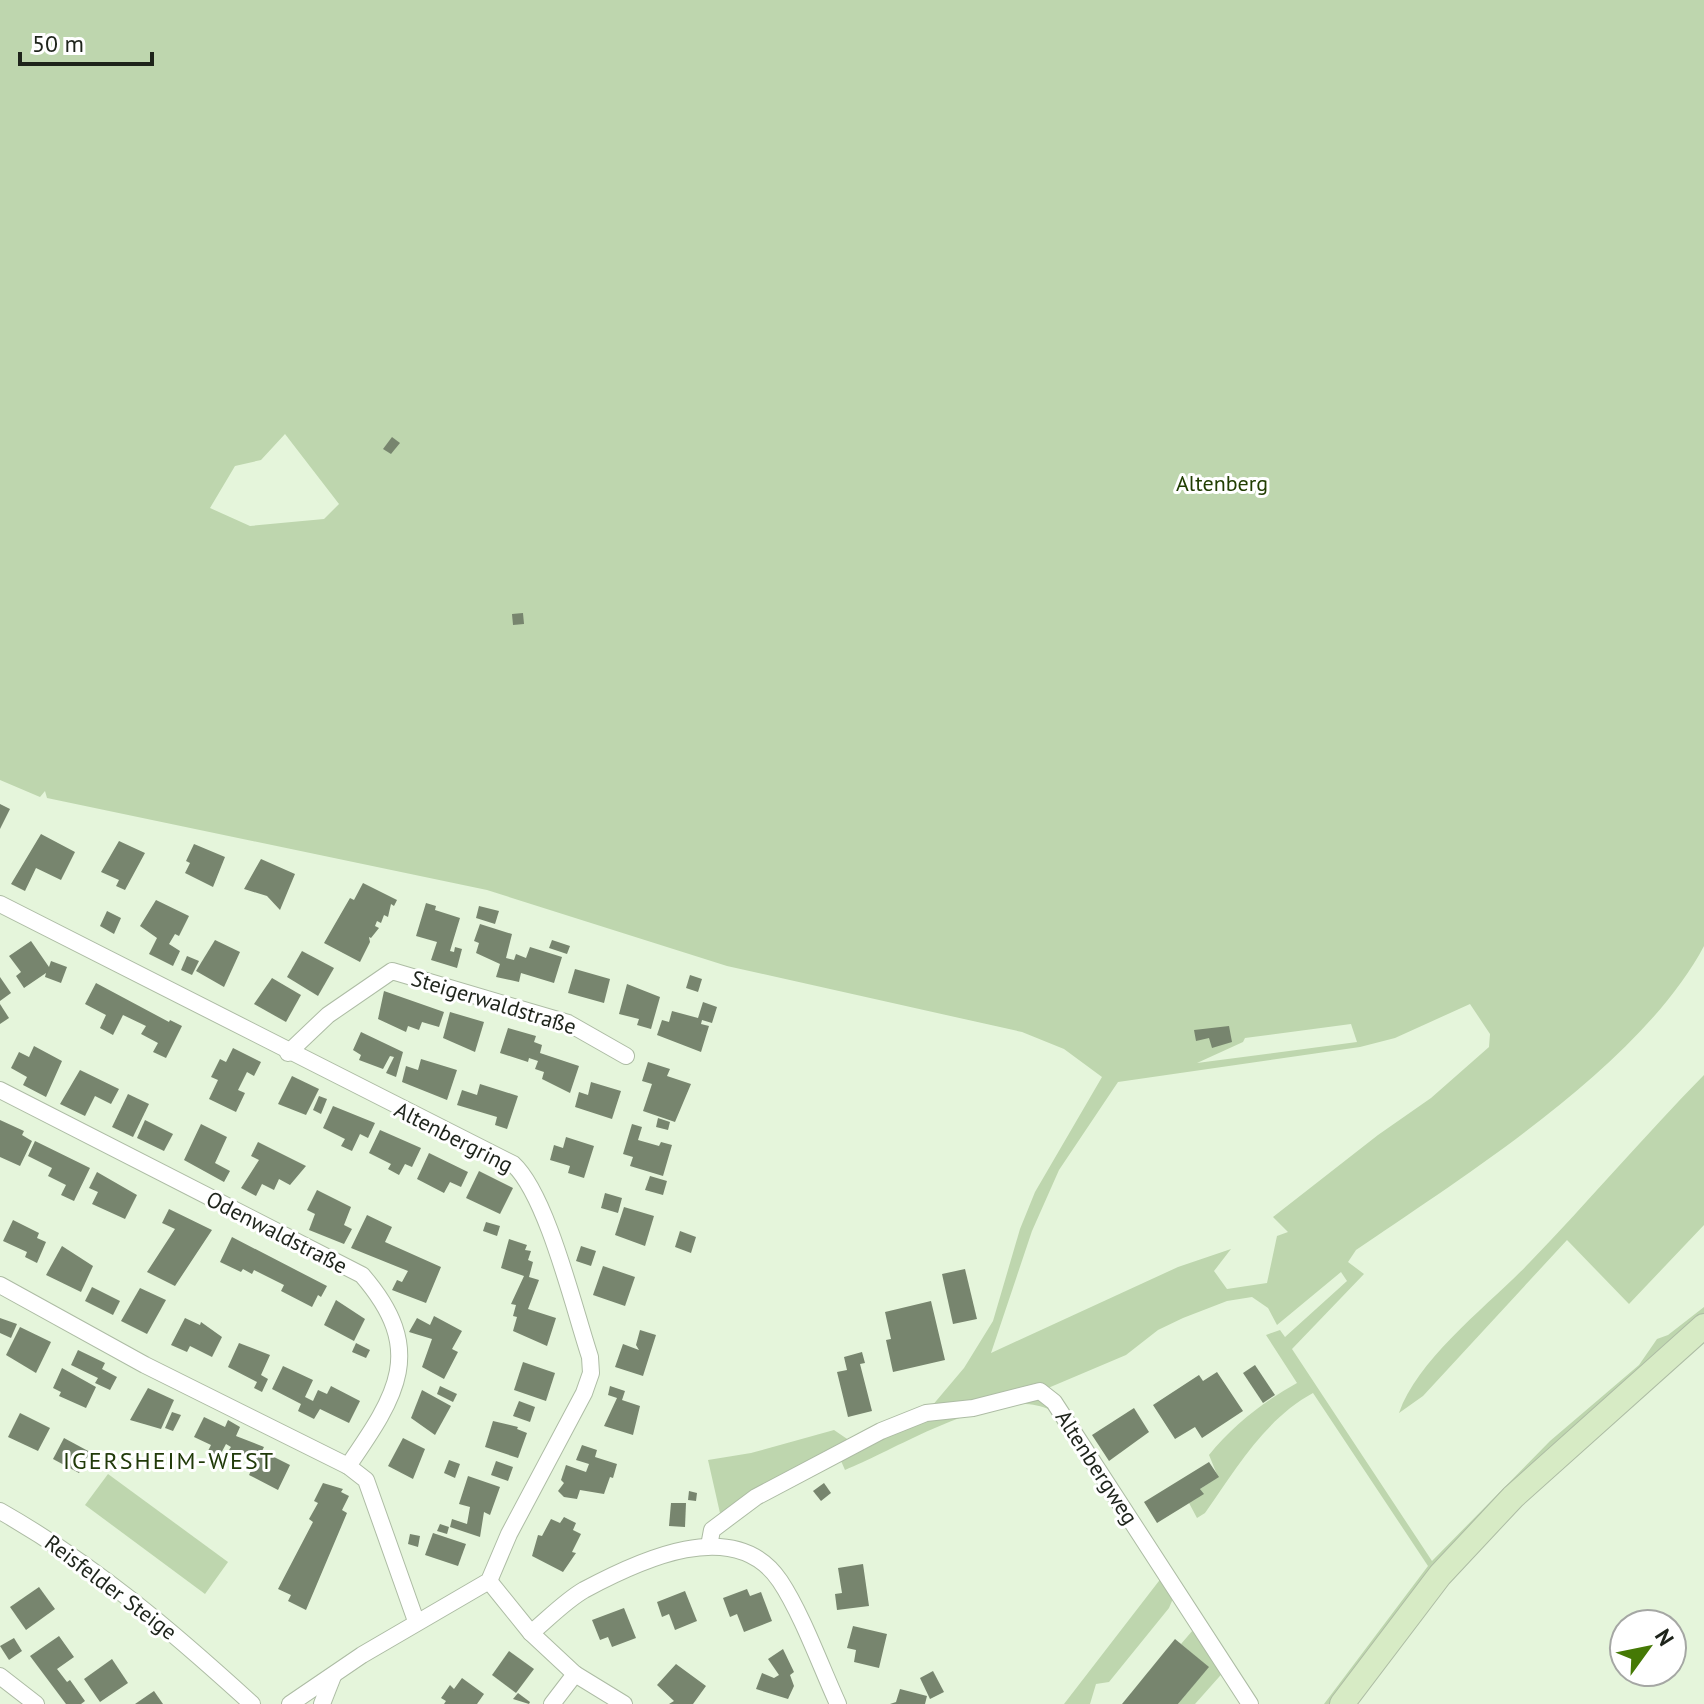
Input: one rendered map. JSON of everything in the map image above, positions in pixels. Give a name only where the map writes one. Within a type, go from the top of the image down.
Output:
[{"type":"street","name":"Altenbergring","points":[[3,912],[513,1164],[525,1176],[538,1205],[590,1357],[591,1373],[560,1444],[509,1534],[489,1581]]},
{"type":"street","name":"Steigerwaldstraße","points":[[288,1053],[328,1015],[392,971],[568,1023],[626,1056]]},
{"type":"street","name":"Odenwaldstraße","points":[[0,1090],[362,1275],[389,1314],[399,1338],[401,1366],[376,1426],[348,1466]]},
{"type":"street","points":[[0,1285],[145,1365],[348,1466],[366,1480],[416,1621]]},
{"type":"street","points":[[1342,1704],[1440,1575],[1503,1508],[1592,1423],[1704,1326]]},
{"type":"street","name":"Altenbergweg","points":[[709,1546],[712,1530],[756,1497],[881,1431],[926,1413],[965,1409],[1040,1391],[1054,1402],[1115,1492],[1250,1704]]},
{"type":"street","name":"Reisfelder Steige","points":[[0,1511],[38,1532],[155,1616],[252,1704]]},
{"type":"street","points":[[531,1633],[582,1591],[665,1556],[721,1545],[753,1557],[780,1580],[838,1704]]},
{"type":"street","points":[[290,1704],[416,1621],[489,1581],[531,1633],[575,1674],[624,1704]]},
{"type":"street","points":[[552,1704],[575,1674]]},
{"type":"street","points":[[322,1704],[333,1675]]},
{"type":"street","points":[[0,1676],[36,1704]]},
{"type":"green space","name":"Altenberg","points":[[0,0],[1704,0],[1704,946],[1675,990],[1639,1033],[1595,1075],[1498,1152],[1356,1250],[1348,1262],[1364,1274],[1292,1349],[1432,1561],[1550,1441],[1639,1365],[1657,1339],[1668,1335],[1704,1307],[1704,1326],[1513,1497],[1342,1704],[1324,1704],[1428,1566],[1313,1393],[1266,1431],[1205,1513],[1197,1518],[1189,1503],[1203,1494],[1200,1489],[1218,1477],[1209,1455],[1218,1444],[1249,1415],[1297,1383],[1266,1335],[1280,1330],[1285,1337],[1347,1281],[1341,1272],[1277,1325],[1268,1308],[1252,1297],[1227,1301],[1158,1330],[1126,1355],[1041,1391],[1177,1589],[1169,1608],[1109,1682],[1096,1684],[1090,1704],[1064,1704],[1162,1577],[1050,1410],[1029,1404],[976,1412],[845,1470],[838,1454],[722,1522],[708,1460],[751,1453],[834,1430],[856,1445],[926,1413],[964,1368],[993,1321],[1020,1229],[1035,1192],[1102,1077],[1064,1049],[1022,1032],[727,966],[487,890],[47,798],[45,791],[40,797],[0,780]],"holes":[[[285,434],[339,504],[324,519],[250,526],[210,508],[235,466],[261,460]],[[1470,1004],[1490,1034],[1489,1047],[1431,1098],[1273,1217],[1288,1232],[1277,1236],[1267,1283],[1227,1289],[1214,1271],[1231,1249],[1178,1267],[991,1353],[1032,1231],[1059,1170],[1118,1082],[1360,1047],[1395,1038]],[[1351,1024],[1357,1042],[1197,1063],[1243,1042],[1245,1038]]]},
{"type":"green space","points":[[1704,1075],[1704,1225],[1629,1304],[1567,1240],[1423,1396],[1399,1413],[1408,1392],[1438,1352],[1530,1262]]},
{"type":"green space","points":[[108,1474],[228,1562],[205,1594],[85,1505]]},
{"type":"green space","points":[[1199,1623],[1227,1668],[1195,1704],[1178,1704],[1208,1667],[1181,1644]]},
{"type":"building","points":[[392,437],[400,443],[391,454],[383,449]]},
{"type":"building","points":[[523,613],[524,624],[513,625],[512,614]]},
{"type":"building","points":[[0,804],[10,809],[0,829]]},
{"type":"building","points":[[41,834],[75,852],[61,880],[36,868],[25,891],[11,884]]},
{"type":"building","points":[[119,841],[145,853],[125,890],[116,886],[119,880],[101,872]]},
{"type":"building","points":[[194,844],[225,857],[213,887],[185,873],[190,863],[186,861]]},
{"type":"building","points":[[261,859],[295,874],[280,910],[267,896],[244,889]]},
{"type":"building","points":[[363,883],[397,900],[394,906],[391,904],[388,917],[384,915],[381,923],[377,921],[375,926],[379,928],[369,937],[370,942],[360,962],[324,943],[350,898],[354,900]]},
{"type":"building","points":[[156,900],[189,916],[179,936],[175,934],[169,944],[180,951],[173,966],[149,954],[157,938],[140,926]]},
{"type":"building","points":[[426,903],[436,906],[435,910],[460,918],[450,951],[454,952],[455,947],[462,949],[457,968],[431,960],[437,942],[416,936]]},
{"type":"building","points":[[479,906],[499,911],[495,924],[476,918]]},
{"type":"building","points":[[107,911],[121,918],[114,934],[100,926]]},
{"type":"building","points":[[480,924],[512,934],[506,958],[514,960],[516,954],[526,958],[530,947],[562,957],[554,983],[521,973],[519,982],[496,977],[500,964],[476,953],[479,943],[474,941]]},
{"type":"building","points":[[215,940],[240,952],[224,987],[196,971]]},
{"type":"building","points":[[552,940],[570,946],[567,954],[549,948]]},
{"type":"building","points":[[31,941],[49,967],[51,961],[67,967],[61,983],[45,977],[46,973],[24,988],[16,976],[21,972],[9,956]]},
{"type":"building","points":[[302,951],[334,968],[318,996],[287,977]]},
{"type":"building","points":[[187,956],[199,961],[192,975],[181,970]]},
{"type":"building","points":[[575,969],[610,979],[604,1003],[568,993]]},
{"type":"building","points":[[690,975],[702,979],[698,992],[686,988]]},
{"type":"building","points":[[0,977],[11,993],[0,1001]]},
{"type":"building","points":[[272,978],[301,995],[286,1022],[254,1004]]},
{"type":"building","points":[[96,983],[182,1026],[166,1058],[153,1052],[158,1043],[141,1034],[146,1026],[123,1015],[113,1035],[100,1028],[106,1015],[85,1004]]},
{"type":"building","points":[[627,984],[660,997],[651,1029],[637,1025],[639,1019],[619,1014]]},
{"type":"building","points":[[384,991],[444,1012],[439,1027],[422,1022],[419,1030],[408,1026],[406,1032],[378,1019]]},
{"type":"building","points":[[703,1002],[717,1007],[712,1023],[702,1020],[701,1024],[709,1026],[701,1052],[657,1035],[662,1020],[669,1022],[672,1011],[698,1018]]},
{"type":"building","points":[[0,1004],[9,1018],[0,1024]]},
{"type":"building","points":[[450,1012],[484,1022],[475,1052],[443,1038]]},
{"type":"building","points":[[1229,1026],[1232,1042],[1212,1048],[1209,1038],[1196,1041],[1194,1030]]},
{"type":"building","points":[[508,1028],[536,1036],[534,1042],[542,1045],[540,1053],[579,1066],[570,1093],[542,1079],[544,1072],[535,1069],[538,1061],[529,1058],[528,1062],[500,1053]]},
{"type":"building","points":[[361,1032],[403,1052],[396,1077],[386,1073],[394,1057],[390,1056],[383,1069],[359,1060],[361,1055],[353,1050]]},
{"type":"building","points":[[34,1046],[62,1061],[46,1097],[23,1085],[27,1077],[11,1068],[19,1052],[29,1057]]},
{"type":"building","points":[[233,1048],[261,1062],[254,1076],[247,1072],[238,1090],[245,1093],[236,1112],[209,1099],[218,1080],[211,1077],[220,1059],[226,1062]]},
{"type":"building","points":[[421,1059],[457,1070],[447,1100],[402,1082],[406,1066],[418,1070]]},
{"type":"building","points":[[648,1062],[670,1069],[667,1076],[691,1084],[675,1122],[643,1111],[652,1084],[642,1081]]},
{"type":"building","points":[[80,1070],[119,1089],[111,1104],[95,1096],[85,1116],[60,1104]]},
{"type":"building","points":[[292,1076],[319,1089],[306,1115],[278,1104]]},
{"type":"building","points":[[591,1082],[621,1091],[612,1119],[575,1107],[579,1092],[588,1095]]},
{"type":"building","points":[[480,1084],[518,1096],[507,1129],[495,1125],[497,1117],[457,1105],[462,1090],[477,1095]]},
{"type":"building","points":[[128,1094],[149,1104],[133,1137],[112,1127]]},
{"type":"building","points":[[319,1096],[327,1099],[321,1114],[313,1110]]},
{"type":"building","points":[[333,1106],[375,1123],[368,1138],[360,1134],[352,1151],[341,1146],[345,1139],[323,1128]]},
{"type":"building","points":[[658,1118],[670,1122],[668,1130],[656,1127]]},
{"type":"building","points":[[0,1120],[24,1131],[22,1135],[32,1141],[20,1166],[0,1157]]},
{"type":"building","points":[[145,1120],[173,1134],[164,1151],[137,1138]]},
{"type":"building","points":[[201,1124],[227,1137],[215,1163],[230,1171],[224,1182],[184,1160]]},
{"type":"building","points":[[632,1124],[642,1127],[638,1140],[659,1146],[661,1142],[672,1145],[663,1176],[630,1166],[633,1157],[623,1154]]},
{"type":"building","points":[[380,1130],[421,1148],[412,1167],[405,1164],[399,1175],[388,1169],[391,1164],[369,1153]]},
{"type":"building","points":[[566,1137],[594,1146],[584,1178],[568,1173],[570,1166],[550,1160],[554,1145],[563,1148]]},
{"type":"building","points":[[35,1141],[90,1168],[74,1201],[61,1195],[66,1185],[48,1176],[52,1168],[28,1156]]},
{"type":"building","points":[[258,1142],[306,1166],[290,1185],[279,1179],[274,1190],[262,1184],[256,1196],[241,1188],[259,1160],[251,1156]]},
{"type":"building","points":[[429,1153],[468,1172],[461,1187],[450,1182],[444,1193],[417,1179]]},
{"type":"building","points":[[479,1171],[513,1188],[500,1214],[466,1198]]},
{"type":"building","points":[[97,1172],[137,1195],[125,1219],[92,1204],[98,1192],[89,1188]]},
{"type":"building","points":[[650,1176],[667,1181],[663,1195],[645,1190]]},
{"type":"building","points":[[317,1190],[351,1207],[344,1225],[352,1229],[344,1244],[309,1230],[315,1214],[307,1210]]},
{"type":"building","points":[[605,1193],[622,1198],[618,1213],[601,1208]]},
{"type":"building","points":[[624,1207],[654,1216],[645,1246],[615,1235]]},
{"type":"building","points":[[169,1209],[212,1230],[175,1286],[147,1272],[175,1229],[162,1223]]},
{"type":"building","points":[[367,1215],[392,1227],[385,1242],[441,1267],[426,1303],[392,1290],[397,1280],[402,1282],[408,1271],[351,1248]]},
{"type":"building","points":[[13,1220],[39,1233],[37,1238],[46,1242],[37,1263],[25,1257],[27,1252],[3,1241]]},
{"type":"building","points":[[486,1222],[500,1226],[497,1236],[483,1231]]},
{"type":"building","points":[[680,1231],[696,1237],[691,1253],[675,1247]]},
{"type":"building","points":[[232,1237],[327,1286],[321,1297],[318,1295],[312,1307],[281,1291],[284,1285],[254,1270],[252,1274],[243,1269],[241,1272],[220,1262]]},
{"type":"building","points":[[509,1239],[527,1245],[525,1250],[531,1251],[528,1260],[533,1262],[529,1277],[539,1280],[528,1309],[556,1318],[547,1346],[513,1331],[517,1317],[513,1316],[516,1305],[511,1304],[524,1276],[501,1268]]},
{"type":"building","points":[[62,1246],[93,1266],[81,1292],[46,1275]]},
{"type":"building","points":[[581,1246],[596,1251],[591,1266],[576,1261]]},
{"type":"building","points":[[603,1266],[635,1277],[625,1306],[593,1295]]},
{"type":"building","points":[[965,1269],[977,1319],[953,1324],[942,1274]]},
{"type":"building","points":[[92,1287],[120,1301],[113,1315],[85,1301]]},
{"type":"building","points":[[140,1288],[166,1300],[147,1334],[121,1321]]},
{"type":"building","points":[[336,1300],[365,1319],[354,1341],[324,1325]]},
{"type":"building","points":[[931,1301],[945,1360],[893,1372],[886,1340],[891,1339],[885,1312]]},
{"type":"building","points":[[434,1316],[462,1331],[452,1349],[458,1352],[444,1379],[422,1367],[432,1339],[409,1332],[417,1318],[430,1325]]},
{"type":"building","points":[[0,1318],[17,1324],[11,1338],[0,1333]]},
{"type":"building","points":[[185,1318],[200,1325],[201,1322],[222,1337],[212,1357],[190,1346],[187,1352],[171,1345]]},
{"type":"building","points":[[20,1327],[51,1342],[36,1373],[6,1355]]},
{"type":"building","points":[[640,1330],[656,1335],[643,1376],[615,1367],[623,1344],[639,1350],[636,1345]]},
{"type":"building","points":[[239,1343],[270,1355],[261,1375],[268,1379],[262,1392],[254,1388],[257,1382],[228,1367]]},
{"type":"building","points":[[356,1343],[370,1350],[366,1358],[352,1352]]},
{"type":"building","points":[[78,1350],[105,1363],[102,1369],[117,1377],[110,1390],[95,1383],[98,1378],[71,1365]]},
{"type":"building","points":[[862,1352],[865,1363],[860,1364],[872,1411],[848,1417],[837,1372],[847,1370],[844,1357]]},
{"type":"building","points":[[523,1362],[555,1373],[546,1401],[514,1390]]},
{"type":"building","points":[[1255,1365],[1275,1395],[1263,1403],[1243,1373]]},
{"type":"building","points":[[283,1366],[313,1380],[305,1397],[313,1401],[318,1390],[327,1394],[331,1386],[360,1401],[349,1423],[320,1409],[314,1419],[298,1411],[301,1404],[272,1389]]},
{"type":"building","points":[[62,1368],[96,1387],[86,1408],[59,1396],[61,1392],[53,1388]]},
{"type":"building","points":[[1217,1372],[1243,1411],[1202,1438],[1195,1427],[1175,1439],[1153,1405],[1199,1375],[1203,1381]]},
{"type":"building","points":[[440,1386],[457,1394],[453,1402],[437,1394]]},
{"type":"building","points":[[610,1386],[625,1391],[622,1400],[640,1406],[633,1435],[604,1426],[617,1398],[608,1395]]},
{"type":"building","points":[[148,1388],[174,1400],[161,1429],[130,1420]]},
{"type":"building","points":[[422,1390],[451,1406],[435,1435],[411,1418]]},
{"type":"building","points":[[519,1401],[535,1407],[530,1422],[513,1416]]},
{"type":"building","points":[[1134,1408],[1149,1432],[1109,1461],[1092,1435]]},
{"type":"building","points":[[172,1412],[181,1415],[173,1431],[165,1428]]},
{"type":"building","points":[[20,1413],[50,1428],[38,1451],[8,1437]]},
{"type":"building","points":[[204,1417],[225,1427],[228,1420],[240,1427],[236,1436],[264,1447],[262,1451],[290,1465],[278,1490],[249,1475],[255,1462],[229,1450],[231,1447],[226,1444],[218,1459],[207,1453],[211,1445],[194,1437]]},
{"type":"building","points":[[493,1421],[518,1427],[527,1433],[518,1458],[485,1447]]},
{"type":"building","points":[[64,1438],[90,1452],[79,1473],[53,1459]]},
{"type":"building","points":[[403,1438],[425,1449],[413,1479],[388,1466]]},
{"type":"building","points":[[582,1445],[597,1450],[595,1457],[617,1464],[613,1478],[610,1477],[604,1494],[580,1490],[577,1499],[564,1497],[558,1491],[564,1483],[561,1480],[566,1465],[586,1472],[589,1464],[576,1460]]},
{"type":"building","points":[[449,1460],[460,1464],[455,1478],[444,1473]]},
{"type":"building","points":[[496,1461],[513,1467],[508,1481],[491,1475]]},
{"type":"building","points":[[1209,1462],[1219,1477],[1200,1489],[1204,1494],[1157,1523],[1144,1502]]},
{"type":"building","points":[[468,1476],[500,1487],[490,1515],[484,1512],[480,1537],[450,1527],[452,1519],[467,1524],[470,1507],[459,1504]]},
{"type":"building","points":[[323,1483],[343,1489],[341,1492],[349,1496],[342,1510],[347,1513],[306,1610],[288,1601],[291,1595],[278,1589],[313,1522],[309,1519],[318,1503],[314,1501]]},
{"type":"building","points":[[824,1483],[831,1493],[821,1501],[813,1491]]},
{"type":"building","points":[[689,1491],[697,1493],[696,1501],[688,1500]]},
{"type":"building","points":[[671,1503],[686,1503],[685,1527],[669,1526]]},
{"type":"building","points":[[564,1517],[576,1523],[573,1530],[581,1534],[572,1552],[576,1553],[563,1572],[532,1556],[538,1535],[542,1536],[551,1519],[560,1523]]},
{"type":"building","points":[[440,1524],[449,1527],[447,1534],[437,1531]]},
{"type":"building","points":[[433,1533],[466,1544],[458,1566],[425,1555]]},
{"type":"building","points":[[410,1534],[420,1536],[418,1547],[408,1544]]},
{"type":"building","points":[[863,1564],[869,1606],[837,1610],[835,1594],[842,1593],[838,1568]]},
{"type":"building","points":[[39,1587],[55,1609],[26,1630],[10,1607]]},
{"type":"building","points":[[747,1589],[750,1596],[761,1592],[772,1621],[744,1632],[737,1614],[730,1617],[723,1598]]},
{"type":"building","points":[[685,1591],[697,1621],[675,1630],[669,1614],[662,1617],[657,1602]]},
{"type":"building","points":[[624,1608],[636,1638],[612,1647],[608,1637],[600,1640],[592,1620]]},
{"type":"building","points":[[853,1626],[887,1634],[879,1668],[854,1662],[856,1650],[847,1648]]},
{"type":"building","points":[[59,1636],[74,1657],[57,1669],[67,1682],[70,1680],[85,1701],[81,1704],[66,1704],[30,1656]]},
{"type":"building","points":[[14,1638],[22,1651],[9,1660],[0,1646]]},
{"type":"building","points":[[1175,1639],[1209,1667],[1178,1704],[1122,1704]]},
{"type":"building","points":[[783,1649],[794,1672],[790,1675],[794,1686],[788,1699],[756,1689],[762,1673],[774,1678],[779,1675],[768,1659]]},
{"type":"building","points":[[509,1651],[534,1669],[516,1693],[492,1675]]},
{"type":"building","points":[[112,1659],[128,1683],[100,1702],[84,1679]]},
{"type":"building","points":[[676,1664],[706,1686],[693,1704],[669,1704],[674,1701],[657,1685]]},
{"type":"building","points":[[933,1671],[944,1692],[930,1699],[920,1678]]},
{"type":"building","points":[[462,1678],[484,1694],[477,1704],[444,1704],[446,1701],[441,1698],[450,1685],[454,1689]]},
{"type":"building","points":[[900,1689],[927,1696],[925,1704],[890,1704],[896,1702]]},
{"type":"building","points":[[154,1691],[163,1704],[135,1704]]},
{"type":"building","points":[[518,1693],[530,1702],[529,1704],[513,1699]]},
{"type":"district","name":"IGERSHEIM-WEST","points":[[169,1460]]}]
